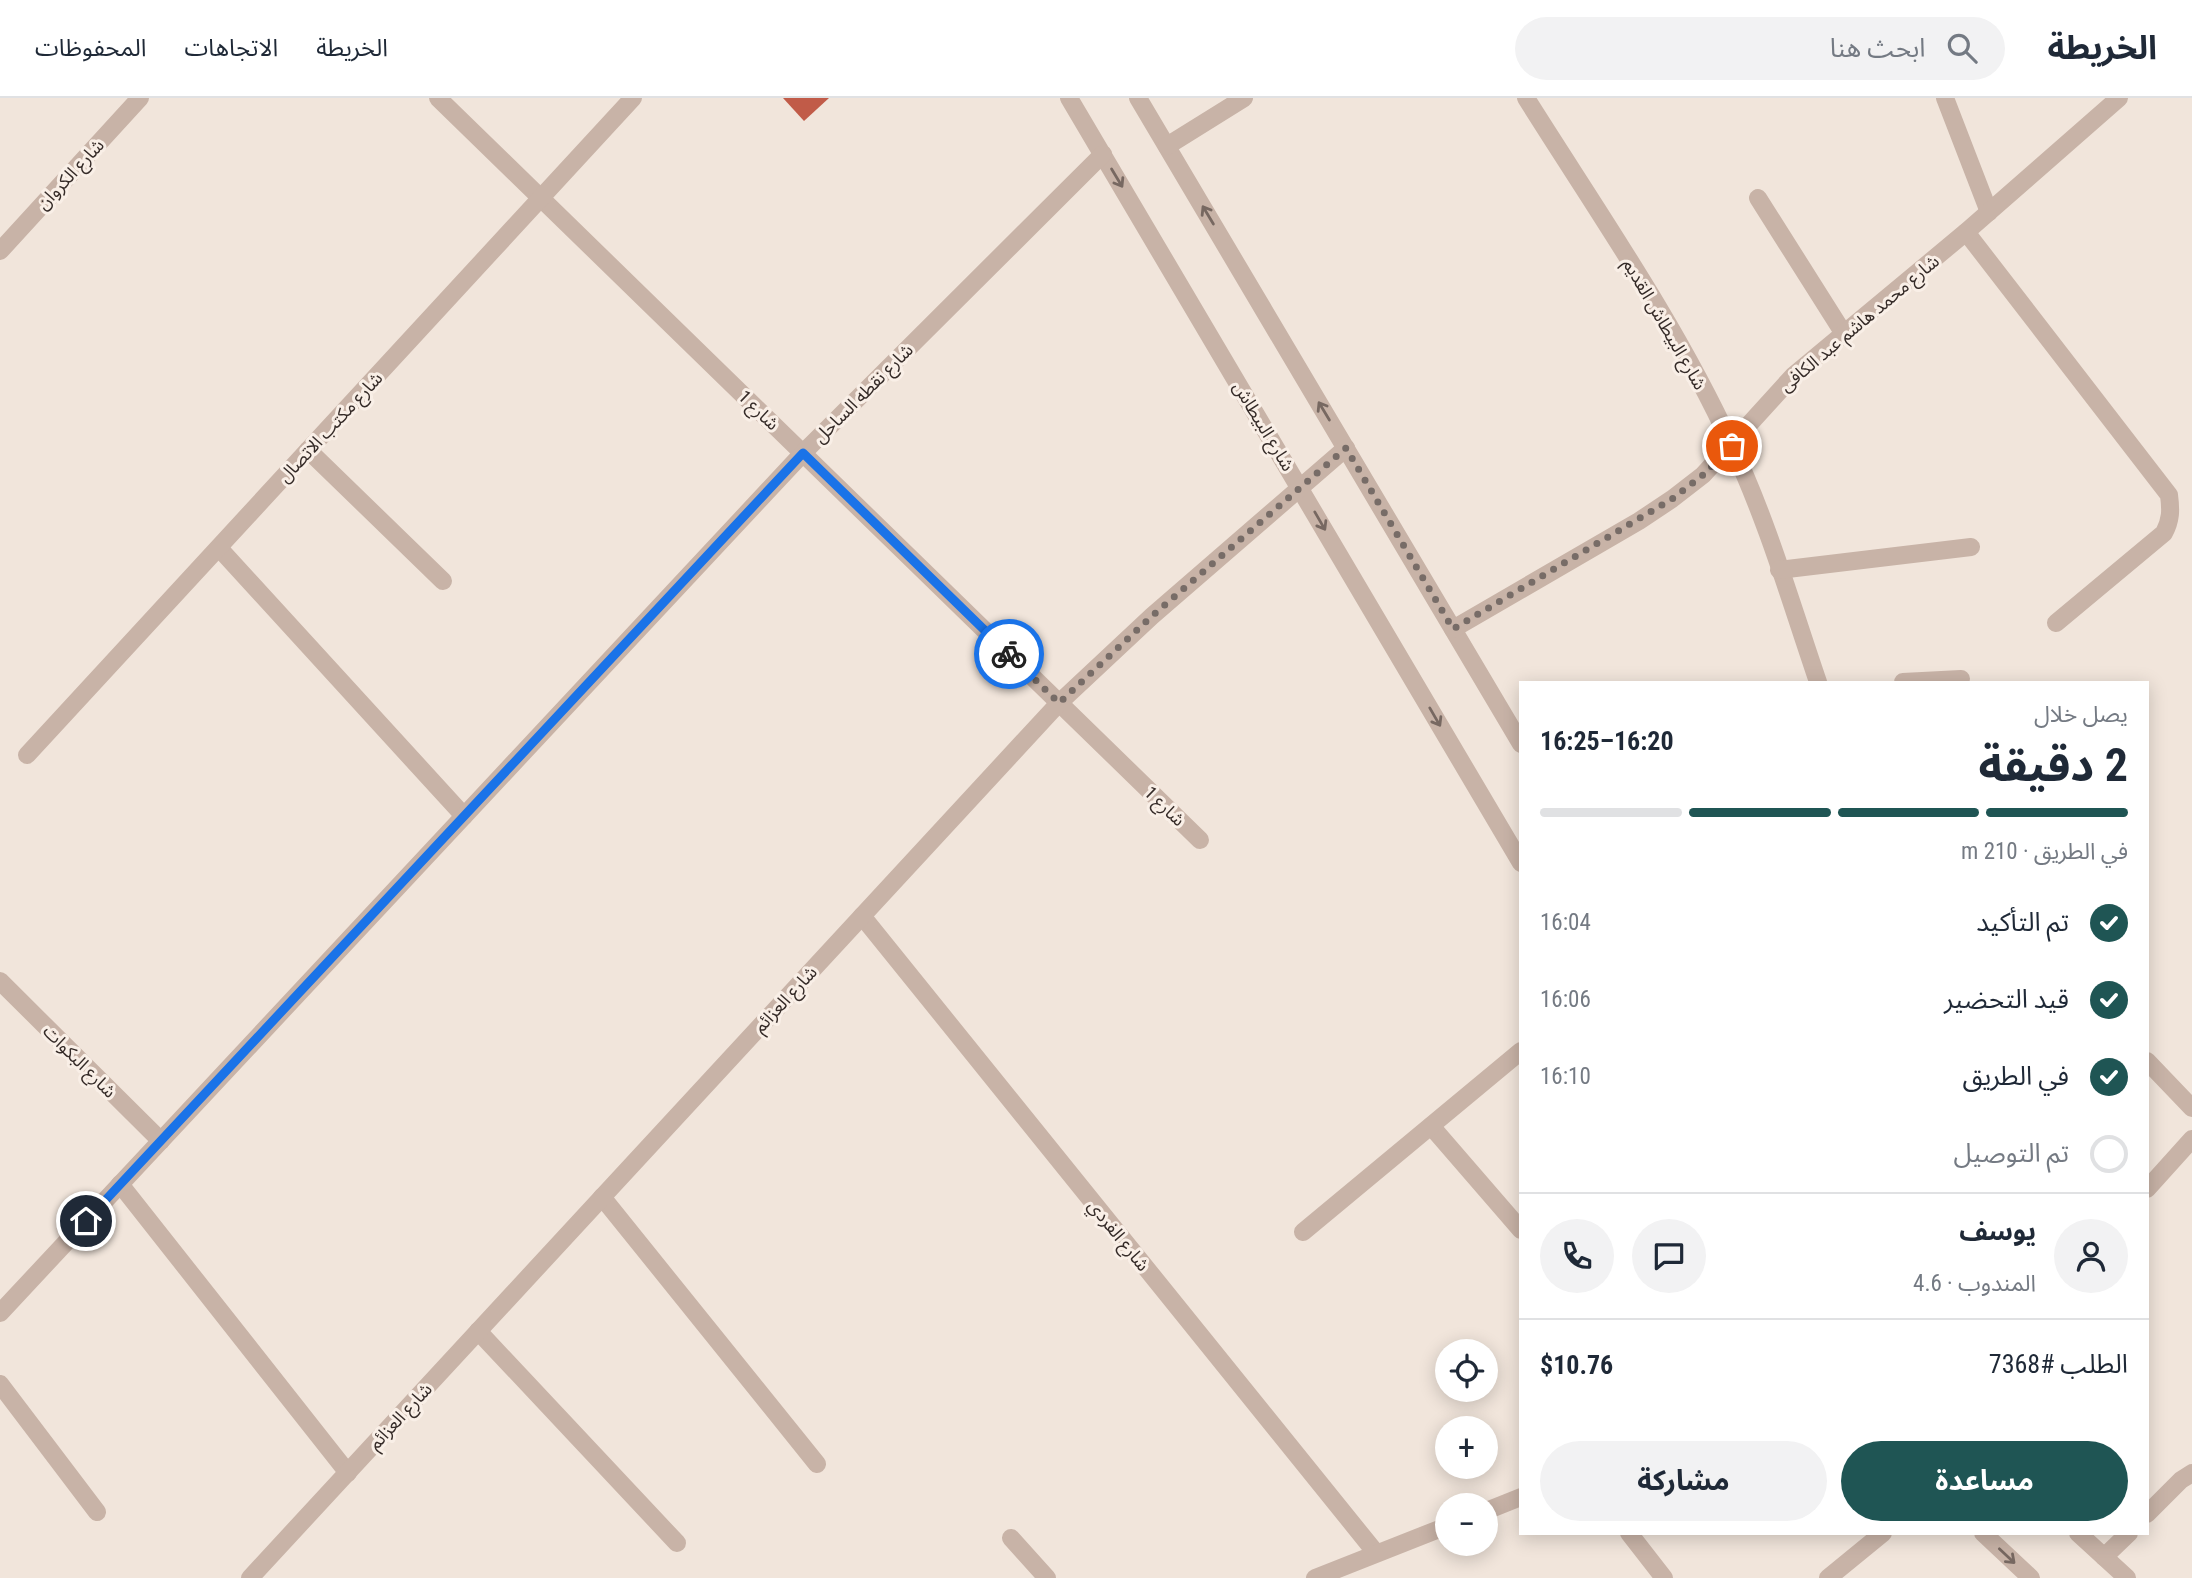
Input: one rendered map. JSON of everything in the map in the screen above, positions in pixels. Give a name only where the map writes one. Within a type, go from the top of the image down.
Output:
[{"type":"street","name":"شارع الكروان","points":[[0,251],[140,98]]},
{"type":"street","name":"شارع 1","points":[[438,98],[1200,840]]},
{"type":"street","name":"شارع مكتب الاتصال","points":[[27,755],[633,98]]},
{"type":"street","name":"شارع البيطاش","points":[[1069,98],[1519,860]]},
{"type":"street","points":[[1138,98],[1519,741]]},
{"type":"street","points":[[1167,146],[1244,98]]},
{"type":"street","name":"شارع البيطاش القديم","points":[[1526,98],[1700,380],[1732,446],[1818,681]]},
{"type":"street","points":[[1945,98],[1989,212]]},
{"type":"street","name":"شارع محمد هاشم عبد الكافى","points":[[1453,629],[1672,499],[1703,475],[1793,376],[1966,232],[2119,98]]},
{"type":"street","name":"شارع نقطه الساحل","points":[[0,1313],[803,453],[1103,154]]},
{"type":"street","points":[[1758,198],[1844,334]]},
{"type":"street","points":[[1966,232],[2169,495],[2170,522],[2164,533],[2056,623]]},
{"type":"street","name":"شارع العزائم","points":[[250,1578],[1059,703],[1104,659],[1346,448]]},
{"type":"street","points":[[308,450],[443,581]]},
{"type":"street","points":[[1779,570],[1971,547]]},
{"type":"street","points":[[219,548],[464,816]]},
{"type":"street","points":[[1922,681],[1961,679]]},
{"type":"street","name":"شارع الفردي","points":[[862,916],[1376,1553]]},
{"type":"street","name":"شارع البكوات","points":[[0,981],[161,1142]]},
{"type":"street","points":[[1303,1232],[1519,1053]]},
{"type":"street","points":[[2149,1062],[2192,1108]]},
{"type":"street","points":[[1431,1126],[1519,1228]]},
{"type":"street","points":[[2149,1187],[2192,1139]]},
{"type":"street","points":[[120,1184],[348,1473]]},
{"type":"street","points":[[602,1197],[817,1464]]},
{"type":"street","points":[[478,1331],[677,1543]]},
{"type":"street","points":[[0,1384],[97,1512]]},
{"type":"street","points":[[2149,1512],[2181,1480],[2192,1473]]},
{"type":"street","points":[[1498,1506],[1519,1498]]},
{"type":"street","points":[[1315,1578],[1435,1530]]},
{"type":"street","points":[[1631,1535],[1664,1578]]},
{"type":"street","points":[[1828,1578],[1881,1535]]},
{"type":"street","points":[[1985,1535],[2031,1578]]},
{"type":"street","points":[[2080,1535],[2127,1578]]},
{"type":"street","points":[[2105,1557],[2127,1535]]},
{"type":"street","points":[[1011,1538],[1047,1578]]},
{"type":"building","points":[[783,98],[829,98],[804,121]]},
{"type":"way so far","points":[[1009,654],[1059,703],[1152,616],[1346,448],[1453,629],[1639,521],[1703,475],[1732,446]]},
{"type":"route","points":[[86,1221],[803,453],[1009,654]]}]
